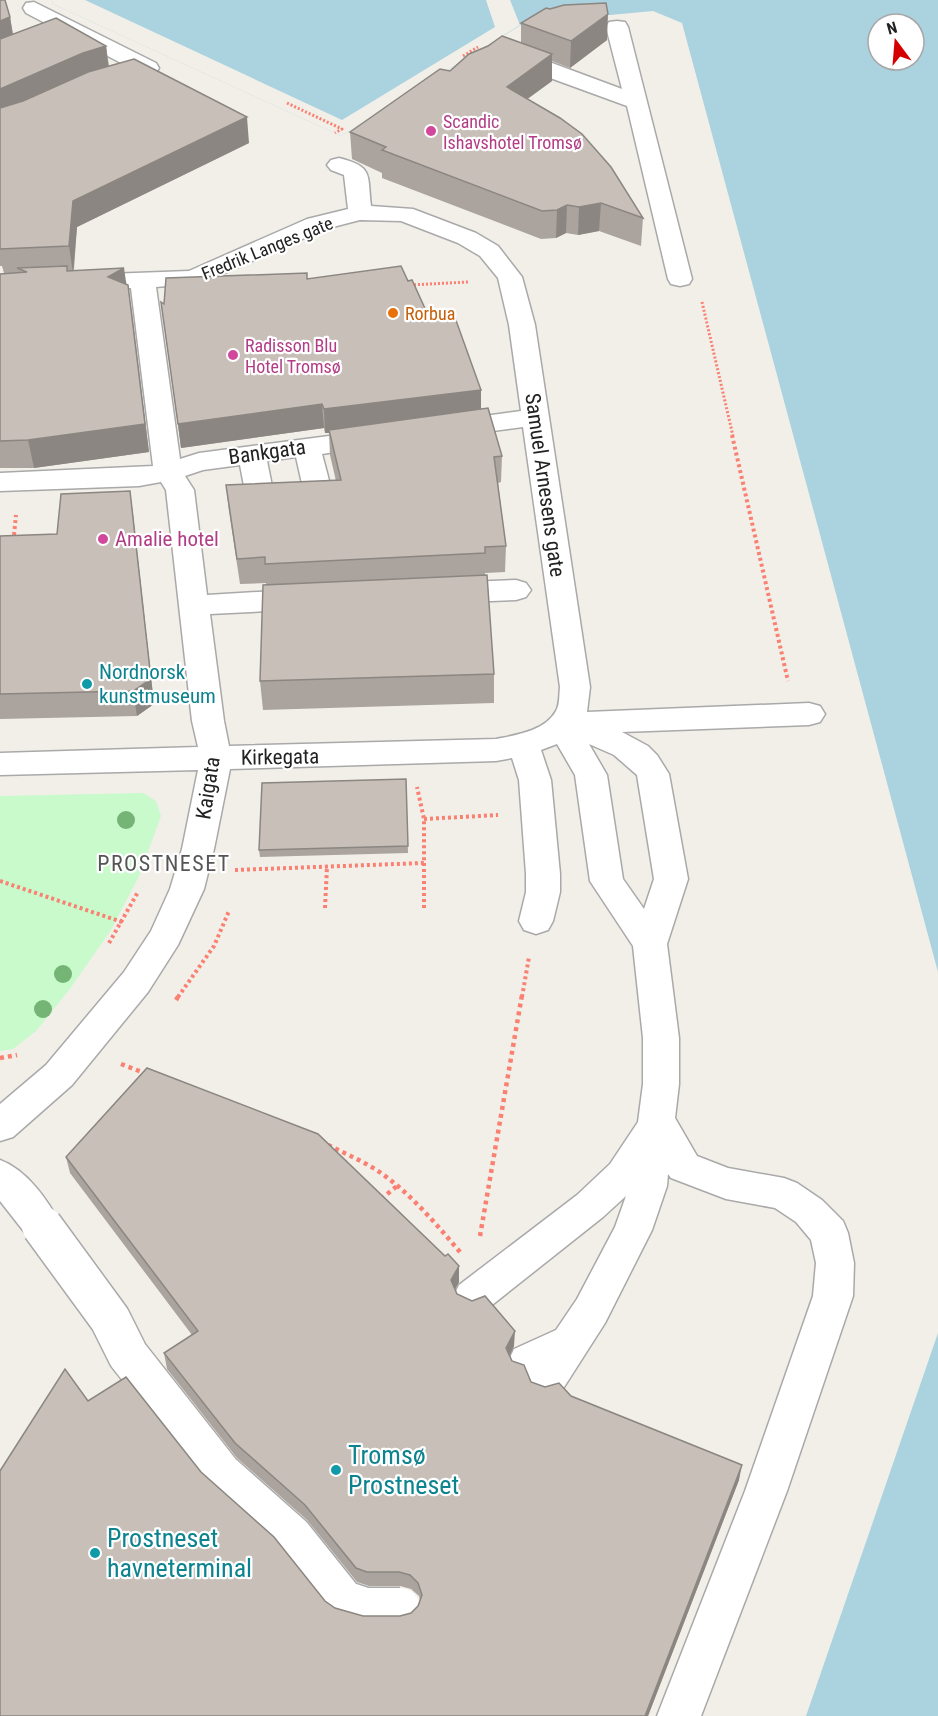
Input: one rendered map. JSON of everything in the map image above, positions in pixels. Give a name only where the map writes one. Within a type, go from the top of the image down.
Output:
[{"type":"street","points":[[11,11],[33,4],[140,64],[115,75]]},
{"type":"street","points":[[618,27],[680,279]]},
{"type":"street","points":[[52,37],[73,28]]},
{"type":"street","points":[[487,54],[506,54],[637,102]]},
{"type":"street","points":[[347,168],[360,213]]},
{"type":"street","name":"Fredrik Langes gate","points":[[0,286],[193,278],[307,228],[360,213],[404,214],[467,238],[489,251]]},
{"type":"street","name":"Samuel Arnesens gate","points":[[489,251],[501,264],[512,282],[522,325],[575,687],[571,714],[537,742],[523,745]]},
{"type":"street","name":"Kaigata","points":[[0,1126],[58,1075],[136,982],[166,936],[187,889],[216,759],[208,721],[196,605],[180,490],[168,472],[143,281]]},
{"type":"street","name":"Bankgata","points":[[0,482],[130,477],[168,472],[200,462],[252,454],[534,417]]},
{"type":"street","points":[[307,446],[317,488]]},
{"type":"street","points":[[252,454],[259,491]]},
{"type":"street","points":[[421,594],[516,590]]},
{"type":"street","points":[[196,605],[338,598]]},
{"type":"street","points":[[561,724],[802,714]]},
{"type":"street","points":[[561,724],[591,775],[606,881],[650,944]]},
{"type":"street","points":[[536,1372],[570,1343],[591,1311],[633,1230],[648,1186],[662,1084],[661,1038],[650,944],[671,879],[653,774],[649,765],[615,740],[561,724]]},
{"type":"street","points":[[523,745],[535,780],[543,874],[543,892],[536,921]]},
{"type":"street","name":"Kirkegata","points":[[0,764],[472,752],[523,745]]},
{"type":"street","points":[[473,1298],[590,1206],[623,1175],[658,1122]]},
{"type":"street","points":[[658,1122],[684,1167],[726,1183],[784,1194],[809,1211],[828,1233],[835,1263],[833,1296],[774,1470],[679,1716]]},
{"type":"street","points":[[0,1176],[19,1195],[110,1319],[128,1355],[221,1473],[292,1536],[344,1601],[364,1608],[400,1608]]},
{"type":"path","points":[[287,104],[342,129],[334,134]]},
{"type":"path","points":[[400,286],[473,282]]},
{"type":"path","points":[[701,296],[802,714]]},
{"type":"path","points":[[14,535],[16,515]]},
{"type":"path","points":[[7,536],[22,537]]},
{"type":"path","points":[[415,779],[424,819],[424,910]]},
{"type":"path","points":[[424,819],[499,815]]},
{"type":"path","points":[[234,870],[424,863]]},
{"type":"path","points":[[325,908],[327,867]]},
{"type":"path","points":[[0,881],[122,922]]},
{"type":"path","points":[[106,948],[142,883]]},
{"type":"path","points":[[479,1244],[536,921]]},
{"type":"path","points":[[0,1058],[16,1056],[21,1052]]},
{"type":"path","points":[[76,1054],[112,1060],[155,1077]]},
{"type":"path","points":[[325,1143],[379,1172],[397,1186],[417,1203],[468,1259]]},
{"type":"path","points":[[381,1207],[378,1201],[397,1186]]},
{"type":"green space","points":[[143,793],[156,801],[161,816],[139,876],[111,930],[69,990],[36,1031],[13,1049],[0,1051],[0,796]]},
{"type":"water","points":[[52,0],[938,0],[938,972],[682,23],[653,11],[524,23],[341,136],[53,4]]},
{"type":"water","points":[[938,1333],[938,1716],[806,1716]]},
{"type":"pier","points":[[52,0],[85,0],[342,120],[495,27],[486,0],[510,0],[520,25],[341,136],[53,4]]},
{"type":"building","points":[[0,0],[5,0],[10,17],[0,21]]},
{"type":"building","points":[[606,3],[608,14],[571,41],[521,23],[546,8]]},
{"type":"building","points":[[56,18],[106,46],[83,53],[0,89],[0,39]]},
{"type":"building","points":[[502,36],[552,54],[507,87],[560,118],[582,134],[611,167],[643,218],[601,203],[579,207],[567,205],[557,210],[542,211],[382,150],[386,147],[350,132],[440,69],[450,71],[469,54],[488,46]]},
{"type":"building","points":[[134,59],[247,117],[73,201],[69,246],[0,249],[0,108],[23,101],[88,72]]},
{"type":"building","points":[[67,266],[67,271],[124,268],[108,277],[128,285],[145,424],[28,440],[0,441],[0,274],[27,272],[17,268]]},
{"type":"building","points":[[401,266],[408,281],[412,280],[428,315],[453,312],[481,390],[324,409],[322,404],[178,424],[161,302],[164,304],[166,278],[307,273],[307,279]]},
{"type":"building","points":[[488,408],[502,456],[494,457],[506,546],[485,547],[485,553],[265,564],[265,557],[237,559],[226,485],[341,480],[329,430]]},
{"type":"building","points":[[130,491],[151,679],[133,691],[0,694],[0,536],[57,534],[61,494]]},
{"type":"building","points":[[487,575],[494,674],[260,681],[263,585]]},
{"type":"building","points":[[406,779],[408,846],[259,850],[262,783]]},
{"type":"building","points":[[147,1068],[318,1134],[445,1256],[448,1254],[459,1266],[451,1280],[457,1294],[472,1301],[485,1296],[515,1331],[506,1348],[512,1361],[524,1365],[531,1382],[545,1387],[559,1383],[571,1396],[742,1465],[645,1716],[0,1716],[0,1471],[65,1369],[88,1401],[126,1377],[201,1472],[274,1537],[325,1601],[335,1608],[363,1616],[400,1616],[411,1613],[418,1606],[422,1595],[418,1583],[410,1575],[399,1572],[367,1572],[356,1568],[305,1505],[235,1443],[164,1353],[198,1331],[66,1157]]},
{"type":"place","name":"Scandic Ishavshotel Tromsø","points":[[431,131]]},
{"type":"place","name":"Rorbua","points":[[393,313]]},
{"type":"place","name":"Radisson Blu Hotel Tromsø","points":[[233,355]]},
{"type":"place","name":"Amalie hotel","points":[[103,539]]},
{"type":"place","name":"Nordnorsk kunstmuseum","points":[[87,684]]},
{"type":"place","name":"Tromsø Prostneset","points":[[336,1470]]},
{"type":"place","name":"Prostneset havneterminal","points":[[95,1553]]},
{"type":"district","name":"PROSTNESET","points":[[164,863]]}]
